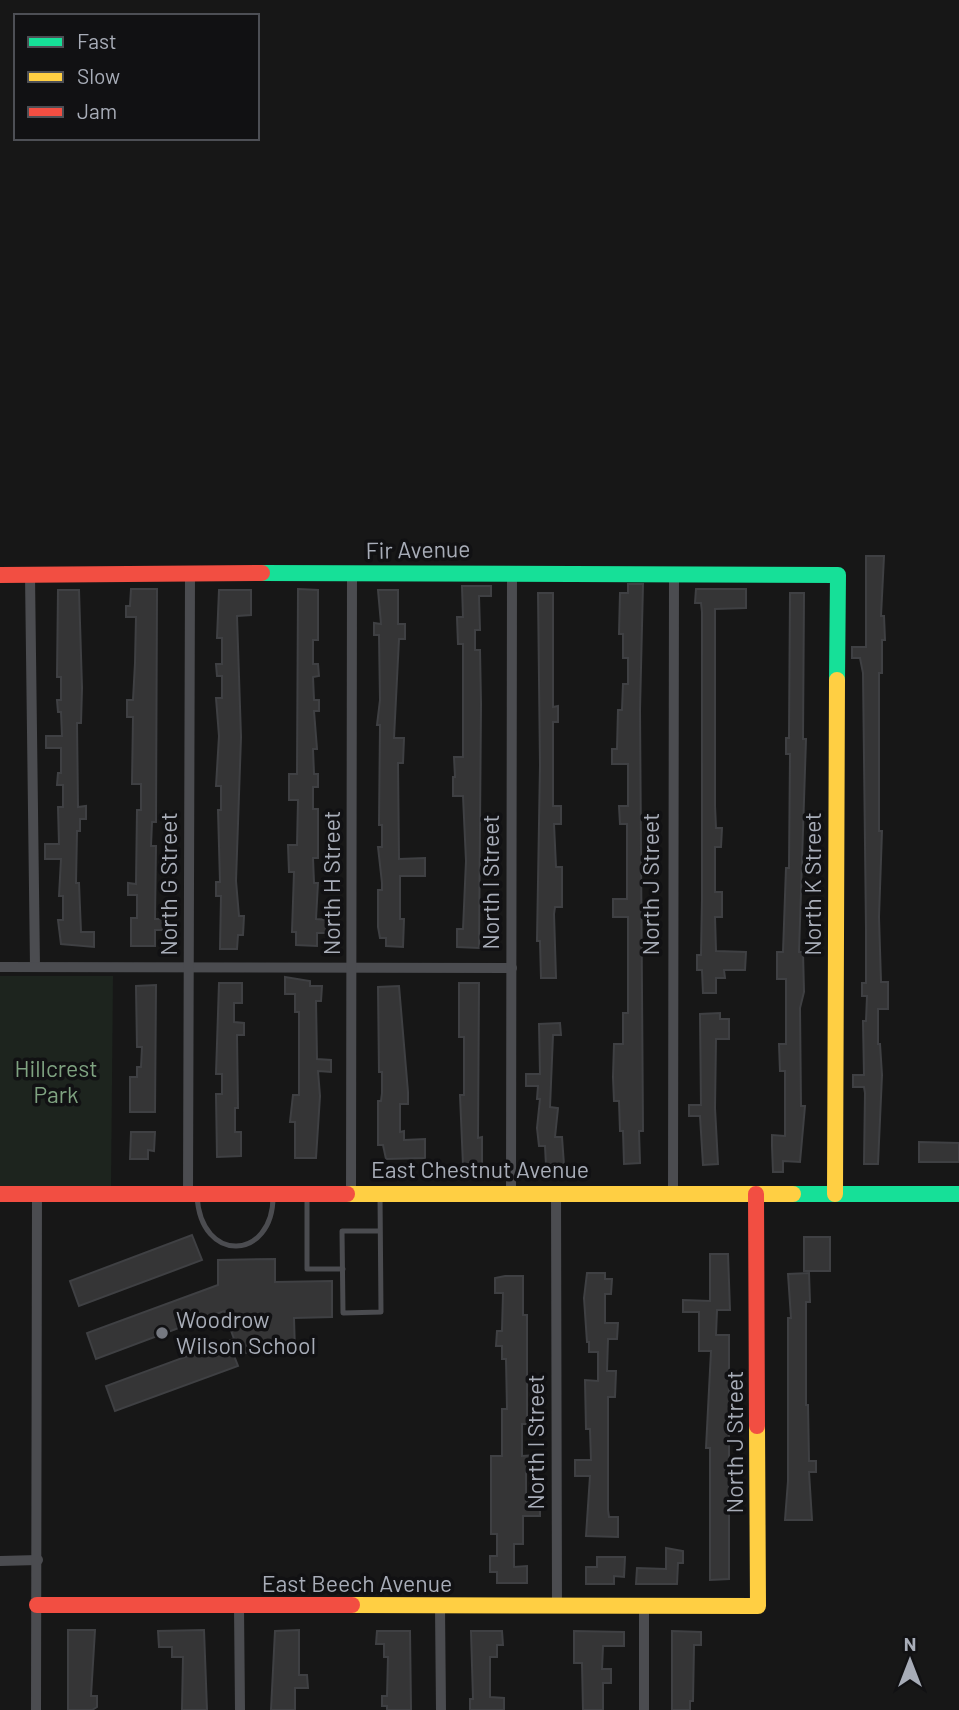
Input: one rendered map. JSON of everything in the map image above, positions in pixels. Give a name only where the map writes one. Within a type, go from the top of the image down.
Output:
[{"type":"street","name":"Fir Avenue","points":[[0,575],[190,576],[512,572],[838,575]]},
{"type":"street","name":"North I Street","points":[[511,1193],[512,572]]},
{"type":"street","name":"North H Street","points":[[351,1192],[352,574]]},
{"type":"street","name":"North J Street","points":[[673,1193],[674,574]]},
{"type":"street","points":[[30,575],[35,967]]},
{"type":"street","name":"North K Street","points":[[835,1194],[838,575]]},
{"type":"street","name":"North G Street","points":[[190,576],[192,1193]]},
{"type":"street","points":[[0,967],[512,968]]},
{"type":"street","name":"North I Street","points":[[556,1193],[557,1606]]},
{"type":"street","name":"East Chestnut Avenue","points":[[0,1194],[959,1194]]},
{"type":"street","points":[[36,1710],[37,1194]]},
{"type":"street","name":"North J Street","points":[[756,1194],[758,1606]]},
{"type":"street","points":[[0,1561],[38,1560]]},
{"type":"street","name":"East Beech Avenue","points":[[37,1605],[758,1606]]},
{"type":"street","points":[[644,1606],[644,1710]]},
{"type":"street","points":[[239,1607],[240,1710]]},
{"type":"street","points":[[440,1607],[441,1710]]},
{"type":"lane","points":[[192,1193],[205,1231],[225,1245],[235,1246],[255,1240],[263,1233],[272,1214],[272,1192]]},
{"type":"lane","points":[[307,1192],[307,1269],[343,1269]]},
{"type":"lane","points":[[380,1192],[381,1312],[343,1312],[342,1231],[380,1231]]},
{"type":"green space","name":"Hillcrest Park","points":[[0,976],[113,976],[111,1189],[0,1188]]},
{"type":"building","points":[[866,556],[884,556],[881,616],[884,616],[885,640],[882,640],[882,673],[879,673],[879,831],[882,831],[879,917],[881,982],[888,982],[888,1009],[878,1009],[878,1044],[882,1075],[878,1164],[864,1164],[865,1093],[864,1087],[853,1087],[853,1075],[864,1075],[863,1021],[866,1021],[867,996],[862,996],[862,983],[866,983],[863,673],[860,658],[852,658],[852,647],[866,647]]},
{"type":"building","points":[[628,584],[643,584],[640,710],[643,1131],[639,1131],[640,1163],[624,1164],[623,1131],[620,1131],[619,1101],[614,1101],[613,1077],[614,1044],[623,1044],[623,1013],[628,1013],[628,917],[613,917],[613,899],[627,899],[627,824],[620,824],[619,806],[628,806],[628,764],[612,764],[612,749],[617,749],[618,710],[622,710],[623,684],[628,684],[628,658],[623,658],[623,634],[619,634],[620,593],[628,593]]},
{"type":"building","points":[[462,586],[491,586],[491,596],[479,596],[480,630],[475,630],[475,650],[480,650],[481,704],[479,948],[457,947],[457,929],[463,929],[466,861],[463,796],[453,796],[454,757],[463,757],[463,644],[458,644],[457,617],[463,617]]},
{"type":"building","points":[[131,589],[157,589],[156,822],[152,822],[151,846],[156,846],[155,919],[166,919],[166,930],[155,930],[155,946],[131,946],[131,918],[137,918],[137,895],[128,895],[128,883],[136,884],[137,810],[141,810],[141,784],[132,784],[133,717],[127,717],[127,700],[133,700],[135,663],[136,617],[126,617]]},
{"type":"building","points":[[298,589],[318,590],[318,640],[313,640],[313,664],[318,664],[319,676],[313,677],[314,700],[319,700],[319,711],[314,711],[317,749],[313,749],[314,774],[318,774],[318,787],[313,787],[313,809],[318,809],[318,858],[313,858],[314,883],[318,883],[316,919],[330,920],[330,933],[317,933],[317,946],[296,945],[296,932],[292,932],[294,872],[289,872],[288,845],[297,845],[298,800],[289,800],[289,774],[297,774]]},
{"type":"building","points":[[696,589],[746,589],[746,608],[715,609],[715,806],[716,828],[722,828],[721,847],[715,847],[715,892],[722,892],[722,917],[715,917],[716,951],[746,952],[745,970],[724,970],[725,978],[716,978],[716,993],[703,993],[702,970],[697,970],[697,955],[701,955],[702,900],[702,612],[701,603],[695,603]]},
{"type":"building","points":[[58,590],[79,590],[82,688],[81,723],[77,723],[78,807],[86,806],[86,819],[80,819],[80,831],[77,831],[76,883],[79,883],[81,932],[94,932],[94,947],[61,944],[58,920],[63,920],[63,896],[59,896],[61,859],[45,859],[45,844],[59,844],[58,807],[63,807],[63,785],[57,785],[58,773],[61,773],[61,748],[46,748],[46,736],[62,736],[61,712],[58,712],[57,700],[61,700],[61,677],[57,677]]},
{"type":"building","points":[[219,590],[251,590],[251,615],[237,616],[241,737],[236,881],[239,916],[244,916],[243,935],[238,935],[237,949],[220,949],[221,896],[216,896],[216,882],[220,882],[218,810],[221,810],[221,786],[216,786],[219,736],[216,698],[222,698],[222,676],[217,676],[216,664],[222,664],[222,638],[217,638]]},
{"type":"building","points":[[378,590],[398,590],[398,624],[405,624],[405,639],[399,639],[394,738],[404,738],[403,763],[398,763],[399,859],[425,858],[425,876],[400,876],[400,919],[404,919],[403,947],[386,946],[386,938],[380,938],[378,927],[378,890],[382,890],[382,883],[378,847],[382,847],[382,825],[379,825],[380,725],[377,725],[380,700],[379,635],[374,635],[374,623],[381,624]]},
{"type":"building","points":[[538,593],[553,593],[553,707],[558,706],[558,722],[553,722],[553,806],[561,806],[561,824],[554,824],[556,867],[562,867],[562,907],[555,907],[554,914],[556,978],[541,978],[540,941],[537,941],[540,765]]},
{"type":"building","points":[[790,593],[804,593],[803,739],[806,739],[799,952],[803,952],[804,992],[800,1008],[801,1106],[805,1106],[800,1162],[783,1161],[783,1172],[773,1172],[772,1135],[785,1136],[785,1071],[780,1071],[779,1044],[786,1044],[786,979],[777,979],[777,952],[783,952],[786,868],[789,868],[790,754],[786,754],[786,738],[789,738]]},
{"type":"building","points":[[285,977],[310,981],[310,986],[322,986],[321,1001],[316,1001],[317,1059],[331,1060],[331,1072],[318,1071],[320,1096],[316,1158],[295,1158],[295,1122],[290,1122],[293,1095],[299,1095],[299,1012],[295,1012],[295,994],[285,994]]},
{"type":"building","points":[[219,983],[242,983],[242,1003],[234,1003],[234,1022],[244,1023],[244,1035],[237,1035],[238,1108],[235,1108],[235,1132],[241,1132],[241,1156],[217,1157],[216,1094],[222,1094],[222,1074],[216,1074]]},
{"type":"building","points":[[459,983],[479,983],[478,1138],[482,1137],[482,1165],[463,1165],[460,1095],[464,1095],[464,1037],[459,1037]]},
{"type":"building","points":[[156,985],[155,1112],[130,1112],[130,1077],[137,1077],[137,1067],[141,1067],[142,1047],[137,1047],[136,986]]},
{"type":"building","points":[[399,986],[408,1092],[408,1104],[400,1104],[400,1132],[404,1131],[404,1140],[425,1139],[425,1158],[386,1159],[383,1145],[378,1145],[378,1101],[381,1101],[382,1072],[379,1072],[378,987]]},
{"type":"building","points":[[720,1013],[720,1019],[729,1019],[729,1039],[716,1039],[715,1108],[718,1164],[703,1165],[700,1116],[689,1116],[689,1105],[701,1105],[700,1014]]},
{"type":"building","points":[[560,1023],[561,1035],[553,1035],[550,1107],[558,1108],[555,1137],[562,1137],[564,1165],[546,1166],[545,1146],[539,1146],[537,1128],[540,1099],[537,1099],[538,1086],[526,1086],[526,1074],[540,1074],[539,1024]]},
{"type":"building","points":[[131,1132],[155,1132],[154,1151],[148,1150],[148,1159],[130,1159]]},
{"type":"building","points":[[919,1142],[959,1143],[959,1162],[919,1162]]},
{"type":"building","points":[[192,1235],[202,1260],[79,1306],[70,1281]]},
{"type":"building","points":[[804,1237],[830,1237],[830,1271],[804,1271]]},
{"type":"building","points":[[710,1254],[728,1254],[730,1310],[717,1310],[716,1335],[729,1335],[729,1579],[710,1580],[710,1448],[706,1448],[711,1351],[699,1351],[699,1312],[683,1312],[683,1300],[710,1301]]},
{"type":"building","points":[[275,1259],[275,1282],[332,1281],[332,1317],[294,1318],[295,1352],[233,1353],[238,1366],[115,1411],[106,1386],[234,1339],[224,1311],[96,1359],[87,1333],[218,1285],[218,1260]]},
{"type":"building","points":[[587,1273],[605,1273],[605,1279],[612,1279],[611,1294],[605,1294],[605,1323],[618,1323],[617,1339],[608,1339],[607,1371],[616,1371],[615,1397],[608,1397],[608,1510],[609,1517],[618,1517],[618,1537],[586,1536],[590,1476],[575,1476],[575,1460],[591,1460],[590,1429],[586,1429],[585,1380],[598,1381],[598,1352],[589,1352],[587,1342],[584,1298]]},
{"type":"building","points":[[809,1273],[810,1302],[806,1302],[806,1405],[809,1461],[816,1461],[816,1472],[809,1472],[812,1520],[785,1520],[788,1481],[788,1318],[791,1318],[788,1274]]},
{"type":"building","points":[[523,1276],[523,1315],[527,1315],[527,1424],[522,1424],[522,1456],[537,1455],[537,1468],[526,1468],[526,1501],[540,1501],[540,1516],[523,1516],[523,1544],[514,1544],[514,1567],[527,1566],[527,1583],[497,1583],[497,1572],[490,1572],[490,1556],[497,1556],[497,1534],[491,1534],[491,1456],[502,1456],[502,1409],[507,1409],[506,1359],[502,1359],[502,1346],[496,1346],[497,1331],[502,1331],[503,1293],[495,1293],[495,1278]]},
{"type":"building","points":[[666,1548],[683,1551],[683,1563],[678,1563],[677,1584],[636,1584],[637,1568],[666,1569]]},
{"type":"building","points":[[597,1557],[625,1557],[624,1577],[614,1576],[614,1584],[586,1584],[586,1567],[597,1567]]},
{"type":"building","points":[[68,1630],[95,1630],[91,1696],[97,1696],[97,1707],[92,1710],[68,1710]]},
{"type":"building","points":[[204,1630],[207,1710],[182,1710],[183,1657],[172,1657],[172,1647],[159,1647],[158,1631]]},
{"type":"building","points":[[299,1630],[299,1675],[307,1675],[308,1688],[295,1688],[295,1710],[271,1710],[275,1631]]},
{"type":"building","points":[[377,1631],[410,1631],[411,1710],[387,1710],[387,1706],[382,1706],[382,1696],[387,1696],[388,1657],[384,1657],[384,1644],[376,1644]]},
{"type":"building","points":[[471,1631],[502,1631],[503,1645],[497,1645],[497,1657],[490,1657],[490,1697],[504,1698],[504,1710],[470,1710],[470,1699],[473,1699]]},
{"type":"building","points":[[574,1631],[624,1632],[624,1646],[603,1646],[602,1669],[611,1669],[611,1683],[603,1683],[603,1710],[583,1710],[582,1663],[574,1663]]},
{"type":"building","points":[[672,1631],[701,1632],[701,1645],[694,1645],[693,1701],[690,1701],[690,1710],[672,1710]]},
{"type":"traffic: fast","points":[[262,573],[838,575],[837,680]]},
{"type":"traffic: fast","points":[[793,1194],[959,1194]]},
{"type":"traffic: slow","points":[[835,1194],[837,680]]},
{"type":"traffic: slow","points":[[347,1194],[793,1194]]},
{"type":"traffic: slow","points":[[352,1605],[758,1606],[757,1426]]},
{"type":"traffic: jam","points":[[0,575],[262,573]]},
{"type":"traffic: jam","points":[[0,1194],[347,1194]]},
{"type":"traffic: jam","points":[[756,1194],[757,1426]]},
{"type":"traffic: jam","points":[[37,1605],[352,1605]]},
{"type":"place","name":"Woodrow Wilson School","points":[[162,1333]]}]
